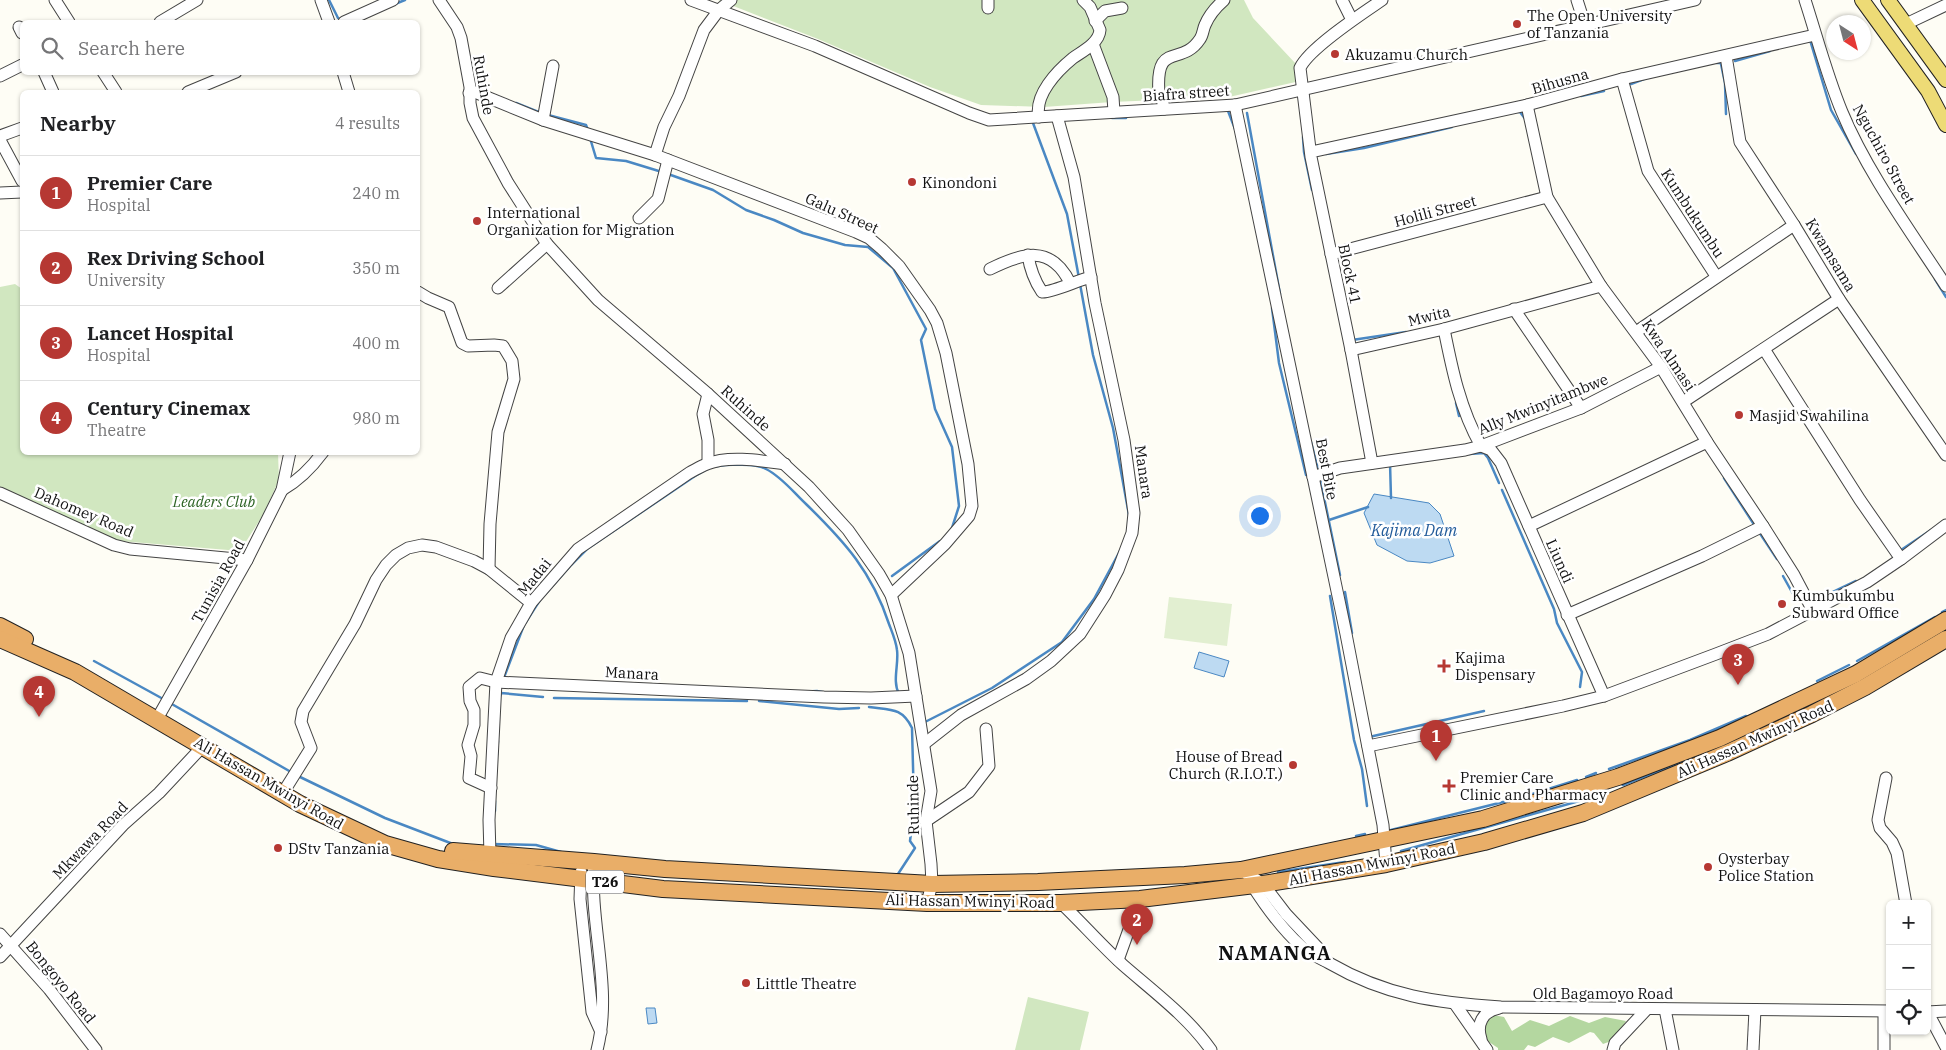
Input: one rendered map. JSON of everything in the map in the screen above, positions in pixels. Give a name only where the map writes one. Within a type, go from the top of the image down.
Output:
[{"type":"highway","name":"Ali Hassan Mwinyi Road","points":[[0,639],[75,672],[286,788],[388,836],[439,849],[490,855],[588,861],[666,869],[932,884],[1038,882],[1185,875],[1241,870],[1483,820],[1618,777],[1720,738],[1856,674],[1946,620]]},
{"type":"highway","name":"Ali Hassan Mwinyi Road","points":[[0,626],[79,668],[300,804],[385,844],[438,859],[663,889],[927,902],[1061,903],[1140,899],[1257,885],[1386,864],[1484,842],[1584,813],[1727,753],[1812,714],[1865,687],[1946,639]]},
{"type":"main road","points":[[1862,0],[1928,91],[1946,125]]},
{"type":"main road","points":[[1888,0],[1946,80]]},
{"type":"street","points":[[55,0],[68,20]]},
{"type":"street","points":[[163,20],[197,0]]},
{"type":"street","points":[[321,0],[328,20]]},
{"type":"street","points":[[348,20],[393,0]]},
{"type":"street","name":"Ruhinde","points":[[439,0],[458,27],[470,87],[469,93],[473,118],[488,149],[547,244],[598,300],[708,394],[785,464],[825,504],[848,530],[879,574],[891,595],[909,653],[931,791],[926,821],[932,864],[932,884],[927,902]]},
{"type":"street","name":"Biafra street","points":[[691,0],[815,46],[989,120],[1235,105],[1695,0]]},
{"type":"street","points":[[655,155],[664,126],[679,96],[704,30],[719,10],[731,0]]},
{"type":"street","points":[[1039,117],[1038,109],[1041,96],[1054,77],[1093,44],[1100,32],[1090,7],[1083,0]]},
{"type":"street","points":[[1164,109],[1158,87],[1160,65],[1168,58],[1194,46],[1200,39],[1209,18],[1224,0]]},
{"type":"street","points":[[1342,0],[1352,20]]},
{"type":"street","name":"Block 41","points":[[1372,463],[1311,152],[1300,68],[1303,62],[1352,20],[1382,0]]},
{"type":"street","points":[[1576,0],[1585,25]]},
{"type":"street","name":"Nguchiro Street","points":[[1805,0],[1815,35],[1850,129],[1873,170],[1946,286]]},
{"type":"street","points":[[1906,24],[1946,5]]},
{"type":"street","points":[[1095,21],[1105,11],[1122,8]]},
{"type":"street","name":"Bihusna","points":[[1311,152],[1527,106],[1622,79],[1815,35]]},
{"type":"street","points":[[1093,44],[1113,97],[1114,112]]},
{"type":"street","name":"Kwamsama","points":[[1726,56],[1740,142],[1839,298],[1946,456]]},
{"type":"street","points":[[0,76],[20,66]]},
{"type":"street","points":[[543,120],[553,66]]},
{"type":"street","points":[[45,75],[52,90]]},
{"type":"street","points":[[105,75],[115,90]]},
{"type":"street","points":[[193,90],[229,75]]},
{"type":"street","points":[[345,75],[348,90]]},
{"type":"street","name":"Kumbukumbu","points":[[1622,79],[1648,172],[1716,276]]},
{"type":"street","name":"Galu Street","points":[[469,93],[472,91],[543,120],[655,155],[869,238],[898,266],[930,310],[937,324],[957,400],[968,464],[972,506],[969,516],[945,544],[891,595]]},
{"type":"street","name":"Best Bite","points":[[1235,105],[1368,746],[1383,825],[1386,864]]},
{"type":"street","name":"Kwa Almasi","points":[[1527,106],[1547,197],[1601,286],[1661,367],[1707,442],[1794,575],[1813,611]]},
{"type":"street","name":"Manara","points":[[924,744],[961,715],[1026,679],[1051,661],[1080,634],[1105,595],[1132,534],[1134,513],[1130,473],[1080,279],[1074,177],[1057,116]]},
{"type":"street","points":[[20,129],[0,138],[20,178]]},
{"type":"street","points":[[639,218],[658,199],[668,160]]},
{"type":"street","points":[[0,193],[20,192]]},
{"type":"street","name":"Holili Street","points":[[1330,254],[1547,197]]},
{"type":"street","name":"Kumbukumbu","points":[[1636,332],[1716,276],[1794,225]]},
{"type":"street","points":[[498,288],[547,244]]},
{"type":"street","points":[[1028,255],[1029,267],[1042,292],[1053,290],[1080,279]]},
{"type":"street","points":[[990,269],[1004,262],[1028,255],[1046,256],[1059,267],[1080,279]]},
{"type":"street","name":"Mwita","points":[[1351,350],[1444,328],[1601,286]]},
{"type":"street","points":[[420,293],[449,307],[462,343],[468,346],[494,344],[503,346],[512,361],[514,379],[498,432],[490,524],[489,569]]},
{"type":"street","points":[[1683,402],[1839,298]]},
{"type":"street","points":[[1514,309],[1581,408]]},
{"type":"street","points":[[1444,328],[1457,391],[1481,446]]},
{"type":"street","points":[[1764,349],[1855,492],[1901,559]]},
{"type":"street","name":"Ally Mwinyitambwe","points":[[1313,477],[1340,468],[1481,446],[1581,408],[1661,367]]},
{"type":"street","points":[[708,394],[704,414],[708,463]]},
{"type":"street","points":[[1528,526],[1707,442]]},
{"type":"street","name":"Liundi","points":[[1481,446],[1491,450],[1500,463],[1604,696]]},
{"type":"street","name":"Tunisia Road","points":[[158,717],[247,560],[282,490],[289,455]]},
{"type":"street","points":[[282,490],[292,485],[320,455]]},
{"type":"street","name":"Madai","points":[[490,855],[490,788],[496,682],[510,638],[531,603],[578,549],[683,477],[708,463],[750,459],[785,464]]},
{"type":"street","name":"Dahomey Road","points":[[0,493],[114,545],[130,549],[247,560]]},
{"type":"street","points":[[1368,746],[1604,696],[1768,634],[1867,582],[1946,525]]},
{"type":"street","points":[[1567,615],[1702,556],[1763,526]]},
{"type":"street","points":[[286,788],[311,748],[301,722],[303,711],[355,624],[386,565],[396,555],[408,548],[422,545],[436,547],[489,569],[531,603]]},
{"type":"street","name":"Manara","points":[[490,788],[469,778],[471,756],[468,744],[474,725],[474,710],[470,701],[469,687],[480,678],[496,682],[824,697],[871,698],[916,696]]},
{"type":"street","points":[[926,821],[969,792],[989,766],[986,729]]},
{"type":"street","name":"Mkwawa Road","points":[[0,957],[123,825],[158,793],[204,746]]},
{"type":"street","points":[[1886,778],[1878,820],[1880,828],[1892,842],[1897,854],[1905,900]]},
{"type":"street","points":[[588,861],[586,880],[603,989],[602,1033],[597,1050]]},
{"type":"street","points":[[1241,870],[1257,885]]},
{"type":"street","name":"Old Bagamoyo Road","points":[[1257,885],[1316,946],[1324,960],[1374,986],[1455,1004],[1501,1007],[1886,1011]]},
{"type":"street","points":[[1118,960],[1140,899]]},
{"type":"street","points":[[1061,903],[1118,960],[1182,1016],[1212,1050]]},
{"type":"street","name":"Bongoyo Road","points":[[0,934],[49,989],[96,1050]]},
{"type":"street","points":[[1455,1004],[1485,1046]]},
{"type":"street","points":[[1485,1046],[1479,1029],[1480,1022],[1489,1012],[1501,1007]]},
{"type":"street","points":[[1613,1050],[1615,1043],[1647,1009]]},
{"type":"street","points":[[1665,1009],[1673,1050]]},
{"type":"street","points":[[1752,1050],[1755,1010]]},
{"type":"street","points":[[1931,1012],[1946,1011]]},
{"type":"street","points":[[1931,1019],[1946,1047]]},
{"type":"street","points":[[1884,1050],[1886,1024]]},
{"type":"green space","points":[[718,0],[1244,0],[1253,18],[1296,64],[1300,81],[1229,97],[1044,107],[981,105],[930,87],[818,39]]},
{"type":"green space","name":"Leaders Club","points":[[15,284],[20,288],[20,455],[278,455],[279,480],[263,515],[240,551],[108,540],[0,487],[0,287]]},
{"type":"green space","points":[[1169,597],[1232,604],[1227,646],[1164,638]]},
{"type":"green space","points":[[1028,997],[1089,1012],[1080,1050],[1015,1050]]},
{"type":"green space","points":[[1493,1015],[1504,1017],[1512,1031],[1530,1020],[1549,1026],[1570,1016],[1589,1023],[1605,1017],[1626,1021],[1614,1040],[1603,1044],[1594,1033],[1590,1032],[1569,1043],[1553,1037],[1535,1047],[1528,1045],[1524,1050],[1498,1050],[1498,1048],[1486,1040],[1485,1022]]},
{"type":"water","name":"Kajima Dam","points":[[1374,494],[1429,503],[1440,514],[1454,556],[1430,563],[1407,561],[1377,545],[1364,513]]},
{"type":"water","points":[[1199,652],[1229,661],[1224,677],[1194,668]]},
{"type":"water","points":[[646,1008],[655,1008],[657,1023],[648,1024]]},
{"type":"waterway","points":[[329,0],[338,18]]},
{"type":"waterway","points":[[395,4],[405,0]]},
{"type":"waterway","points":[[1810,40],[1831,110],[1856,154]]},
{"type":"waterway","points":[[1735,61],[1770,51]]},
{"type":"waterway","points":[[1717,63],[1723,63],[1721,64],[1725,83],[1726,114]]},
{"type":"waterway","points":[[1631,84],[1644,79]]},
{"type":"waterway","points":[[476,84],[485,91]]},
{"type":"waterway","points":[[1581,96],[1604,91]]},
{"type":"waterway","points":[[516,103],[541,113]]},
{"type":"waterway","points":[[1228,111],[1235,129]]},
{"type":"waterway","points":[[1518,112],[1526,120]]},
{"type":"waterway","points":[[1247,113],[1280,294]]},
{"type":"waterway","points":[[548,115],[586,125],[588,130]]},
{"type":"waterway","points":[[1112,118],[1126,118]]},
{"type":"waterway","points":[[1033,123],[1067,214],[1079,278]]},
{"type":"waterway","points":[[1326,154],[1364,148],[1452,127]]},
{"type":"waterway","points":[[1303,137],[1304,152],[1312,190]]},
{"type":"waterway","points":[[590,138],[596,158],[626,161],[662,172]]},
{"type":"waterway","points":[[668,174],[713,190],[746,210],[803,233],[845,245],[868,247],[893,268],[926,329],[921,340],[935,409],[952,447],[959,506],[952,528]]},
{"type":"waterway","points":[[1935,279],[1946,297]]},
{"type":"waterway","points":[[1080,284],[1093,355],[1113,428],[1129,515]]},
{"type":"waterway","points":[[1272,308],[1279,363],[1306,475]]},
{"type":"waterway","points":[[1352,340],[1406,332]]},
{"type":"waterway","points":[[1456,403],[1459,416]]},
{"type":"waterway","points":[[1311,442],[1319,473]]},
{"type":"waterway","points":[[1469,454],[1484,453],[1499,483]]},
{"type":"waterway","points":[[1390,463],[1391,498]]},
{"type":"waterway","points":[[725,465],[757,466],[772,472],[788,485],[833,531],[856,559],[866,573],[882,605],[895,640],[897,655],[896,684],[899,694],[897,698],[842,696],[817,691],[775,693],[705,688],[547,684],[503,680],[524,625],[540,600],[587,549],[695,476],[711,467],[725,465]]},
{"type":"waterway","points":[[1320,478],[1340,575]]},
{"type":"waterway","points":[[1724,478],[1755,526]]},
{"type":"waterway","points":[[1502,490],[1554,609],[1557,623],[1582,672],[1580,687]]},
{"type":"waterway","points":[[1329,520],[1368,507]]},
{"type":"waterway","points":[[1901,550],[1931,530]]},
{"type":"waterway","points":[[1759,532],[1777,559]]},
{"type":"waterway","points":[[892,576],[940,541]]},
{"type":"waterway","points":[[923,723],[992,688],[1062,642],[1094,599],[1120,551]]},
{"type":"waterway","points":[[1783,576],[1793,594]]},
{"type":"waterway","points":[[1812,602],[1856,581]]},
{"type":"waterway","points":[[1345,592],[1352,633]]},
{"type":"waterway","points":[[1330,596],[1367,806]]},
{"type":"waterway","points":[[1942,612],[1946,610]]},
{"type":"waterway","points":[[1857,661],[1935,617]]},
{"type":"waterway","points":[[94,661],[165,700]]},
{"type":"waterway","points":[[1817,681],[1849,665]]},
{"type":"waterway","points":[[500,696],[501,693],[543,697]]},
{"type":"waterway","points":[[1788,716],[1831,695]]},
{"type":"waterway","points":[[554,698],[747,701]]},
{"type":"waterway","points":[[759,701],[839,709],[859,708]]},
{"type":"waterway","points":[[170,703],[291,772]]},
{"type":"waterway","points":[[869,707],[889,709],[900,713],[912,728],[914,804]]},
{"type":"waterway","points":[[1369,737],[1484,711]]},
{"type":"waterway","points":[[1609,769],[1690,740],[1746,716]]},
{"type":"waterway","points":[[1734,740],[1747,735]]},
{"type":"waterway","points":[[497,755],[498,741]]},
{"type":"waterway","points":[[1623,785],[1694,757]]},
{"type":"waterway","points":[[1586,777],[1596,773]]},
{"type":"waterway","points":[[298,776],[385,818],[453,844]]},
{"type":"waterway","points":[[1391,830],[1523,797],[1577,780]]},
{"type":"waterway","points":[[1401,851],[1597,796]]},
{"type":"waterway","points":[[495,801],[495,811]]},
{"type":"waterway","points":[[898,874],[915,848],[910,841],[913,817]]},
{"type":"waterway","points":[[1356,836],[1365,834]]},
{"type":"waterway","points":[[493,844],[536,845],[561,852]]},
{"type":"waterway","points":[[1278,872],[1345,862]]},
{"type":"place","name":"The Open University of Tanzania","points":[[1517,24]]},
{"type":"place","name":"Akuzamu Church","points":[[1335,54]]},
{"type":"place","name":"Kinondoni","points":[[912,182]]},
{"type":"place","name":"International Organization for Migration","points":[[477,221]]},
{"type":"place","name":"Masjid Swahilina","points":[[1739,415]]},
{"type":"place","name":"Kumbukumbu Subward Office","points":[[1782,604]]},
{"type":"place","name":"Kajima Dispensary","points":[[1444,666]]},
{"type":"place","name":"Lancet Hospital","points":[[1738,685]]},
{"type":"place","name":"Century Cinemax","points":[[39,717]]},
{"type":"place","name":"Premier Care","points":[[1436,761]]},
{"type":"place","name":"House of Bread Church (R.I.O.T.)","points":[[1293,765]]},
{"type":"place","name":"Premier Care Clinic and Pharmacy","points":[[1449,786]]},
{"type":"place","name":"DStv Tanzania","points":[[278,848]]},
{"type":"place","name":"Oysterbay Police Station","points":[[1708,867]]},
{"type":"place","name":"Rex Driving School","points":[[1137,945]]},
{"type":"place","name":"Litttle Theatre","points":[[746,983]]},
{"type":"district","name":"NAMANGA","points":[[1275,952]]}]
